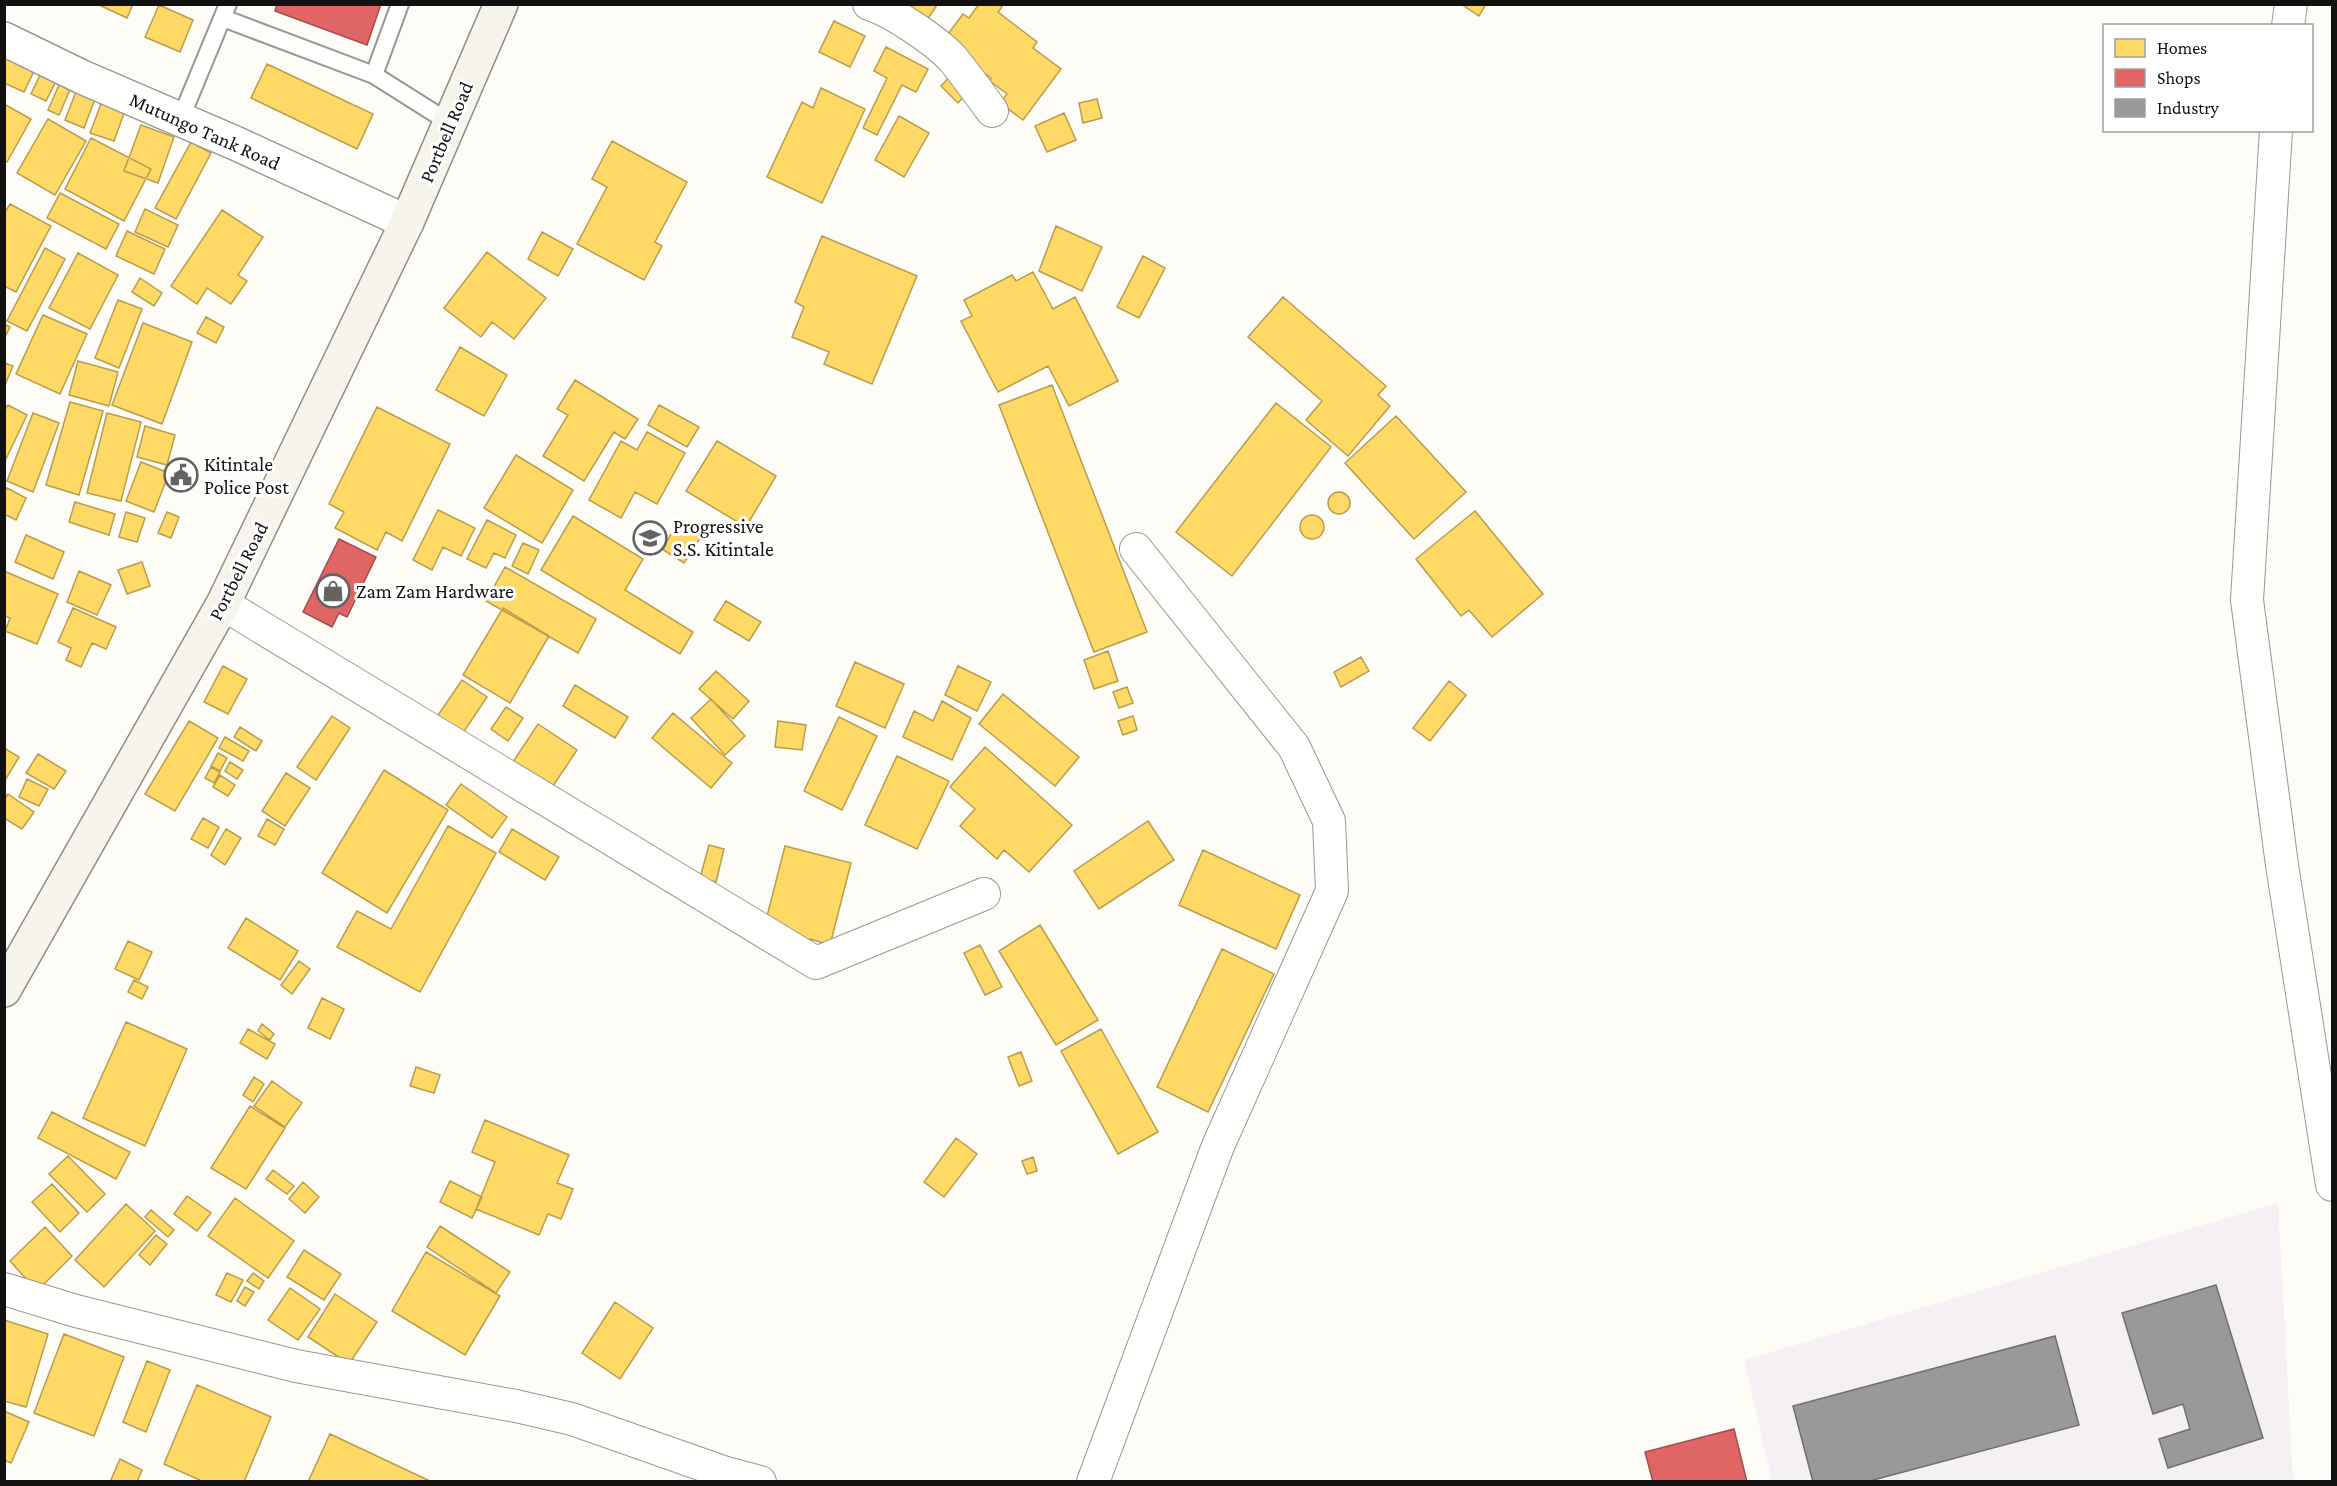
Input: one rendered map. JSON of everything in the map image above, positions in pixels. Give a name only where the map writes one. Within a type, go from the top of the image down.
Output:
[{"type":"main road","name":"Portbell Road","points":[[10,969],[223,604],[407,222],[501,4]]},
{"type":"street","points":[[869,4],[879,7],[909,25],[951,57],[993,111]]},
{"type":"street","points":[[2288,24],[2291,4]]},
{"type":"street","name":"Mutungo Tank Road","points":[[4,39],[82,77],[407,222]]},
{"type":"street","points":[[2276,132],[2247,600],[2282,865],[2332,1185]]},
{"type":"street","points":[[1093,1482],[1218,1146],[1332,891],[1329,821],[1294,747],[1136,549]]},
{"type":"street","points":[[223,604],[816,963],[984,894]]},
{"type":"street","points":[[4,1289],[76,1311],[296,1366],[516,1406],[572,1419],[726,1473],[760,1482]]},
{"type":"lane","points":[[374,75],[400,4]]},
{"type":"lane","points":[[180,120],[225,11],[374,75],[450,123]]},
{"type":"shaded area","points":[[2278,1203],[2293,1481],[1772,1481],[1744,1360]]},
{"type":"building: Homes","points":[[97,4],[133,4],[127,18]]},
{"type":"building: Homes","points":[[895,4],[936,4],[937,5],[925,23]]},
{"type":"building: Homes","points":[[979,4],[998,4],[1002,7],[998,12],[1037,42],[1033,48],[1061,69],[1023,120],[1000,103],[1007,94],[990,81],[991,78],[942,42],[963,14],[969,18]]},
{"type":"building: Homes","points":[[1461,4],[1486,4],[1479,16]]},
{"type":"building: Homes","points":[[159,5],[193,20],[180,52],[145,37]]},
{"type":"building: Homes","points":[[834,21],[865,36],[850,67],[819,52]]},
{"type":"building: Homes","points":[[886,47],[928,69],[916,92],[902,85],[877,135],[863,128],[887,78],[874,71]]},
{"type":"building: Homes","points":[[4,56],[34,71],[24,92],[4,83]]},
{"type":"building: Homes","points":[[267,64],[373,114],[357,149],[251,98]]},
{"type":"building: Homes","points":[[954,72],[971,89],[958,103],[941,86]]},
{"type":"building: Homes","points":[[41,73],[56,81],[46,101],[31,94]]},
{"type":"building: Homes","points":[[62,78],[73,83],[59,115],[48,110]]},
{"type":"building: Homes","points":[[79,84],[98,91],[84,128],[65,120]]},
{"type":"building: Homes","points":[[821,88],[865,109],[822,203],[767,177],[802,102],[813,108]]},
{"type":"building: Homes","points":[[104,96],[127,105],[114,141],[90,133]]},
{"type":"building: Homes","points":[[1097,99],[1102,118],[1083,123],[1079,103]]},
{"type":"building: Homes","points":[[4,104],[31,119],[7,162],[4,160]]},
{"type":"building: Homes","points":[[1064,113],[1076,140],[1047,152],[1035,126]]},
{"type":"building: Homes","points":[[899,116],[929,133],[904,177],[875,160]]},
{"type":"building: Homes","points":[[48,119],[86,141],[55,195],[17,173]]},
{"type":"building: Homes","points":[[141,125],[174,137],[158,183],[124,171]]},
{"type":"building: Homes","points":[[91,138],[151,169],[124,221],[65,189]]},
{"type":"building: Homes","points":[[612,141],[687,182],[655,242],[662,246],[644,280],[577,244],[607,187],[592,179]]},
{"type":"building: Homes","points":[[191,142],[211,153],[176,219],[155,208]]},
{"type":"building: Homes","points":[[60,193],[119,224],[106,249],[47,218]]},
{"type":"building: Homes","points":[[10,204],[51,226],[16,292],[4,286],[4,214]]},
{"type":"building: Homes","points":[[145,209],[178,225],[168,247],[135,232]]},
{"type":"building: Homes","points":[[222,210],[263,237],[238,275],[247,281],[231,304],[207,288],[197,304],[171,286]]},
{"type":"building: Homes","points":[[1056,226],[1102,247],[1082,291],[1039,271]]},
{"type":"building: Homes","points":[[127,231],[165,249],[154,274],[116,256]]},
{"type":"building: Homes","points":[[542,232],[573,249],[558,276],[528,259]]},
{"type":"building: Homes","points":[[822,236],[917,276],[872,384],[824,364],[829,352],[792,337],[804,307],[795,302]]},
{"type":"building: Homes","points":[[45,248],[65,259],[27,331],[7,321]]},
{"type":"building: Homes","points":[[487,252],[546,298],[514,339],[492,322],[481,337],[444,308]]},
{"type":"building: Homes","points":[[78,253],[118,275],[90,329],[49,308]]},
{"type":"building: Homes","points":[[1143,256],[1165,268],[1139,318],[1117,307]]},
{"type":"building: Homes","points":[[1033,272],[1053,309],[1075,297],[1118,381],[1069,406],[1048,366],[998,392],[961,321],[972,316],[964,300],[1012,275],[1016,281]]},
{"type":"building: Homes","points":[[140,278],[162,293],[154,306],[132,292]]},
{"type":"building: Homes","points":[[1283,297],[1386,386],[1378,395],[1390,406],[1348,456],[1306,420],[1322,401],[1248,337]]},
{"type":"building: Homes","points":[[118,300],[142,309],[119,368],[95,358]]},
{"type":"building: Homes","points":[[43,315],[87,334],[60,394],[16,374]]},
{"type":"building: Homes","points":[[206,317],[224,327],[216,343],[197,333]]},
{"type":"building: Homes","points":[[143,323],[192,342],[162,424],[112,405]]},
{"type":"building: Homes","points":[[4,324],[10,327],[4,339]]},
{"type":"building: Homes","points":[[460,347],[507,375],[484,416],[436,390]]},
{"type":"building: Homes","points":[[78,361],[118,372],[109,406],[69,395]]},
{"type":"building: Homes","points":[[4,363],[13,366],[5,385],[4,384]]},
{"type":"building: Homes","points":[[575,380],[638,419],[625,439],[614,432],[584,481],[543,456],[568,415],[557,409]]},
{"type":"building: Homes","points":[[1052,385],[1147,632],[1094,652],[999,405]]},
{"type":"building: Homes","points":[[70,402],[103,411],[79,495],[46,485]]},
{"type":"building: Homes","points":[[1276,403],[1331,447],[1232,576],[1176,532]]},
{"type":"building: Homes","points":[[8,405],[27,415],[4,463],[4,411]]},
{"type":"building: Homes","points":[[659,405],[699,427],[687,447],[648,425]]},
{"type":"building: Homes","points":[[377,407],[450,444],[402,541],[386,532],[377,550],[335,528],[344,512],[329,504]]},
{"type":"building: Homes","points":[[33,413],[59,423],[33,492],[7,481]]},
{"type":"building: Homes","points":[[107,413],[141,422],[121,501],[87,493]]},
{"type":"building: Homes","points":[[1396,416],[1466,492],[1414,539],[1345,463]]},
{"type":"building: Homes","points":[[145,426],[175,435],[167,465],[137,457]]},
{"type":"building: Homes","points":[[647,432],[685,453],[657,504],[635,492],[621,518],[589,500],[621,441],[637,450]]},
{"type":"building: Homes","points":[[717,441],[776,476],[746,527],[686,491]]},
{"type":"building: Homes","points":[[516,455],[573,490],[542,543],[484,508]]},
{"type":"building: Homes","points":[[141,462],[169,473],[154,512],[126,501]]},
{"type":"building: Homes","points":[[7,488],[26,498],[16,520],[4,514],[4,492]]},
{"type":"building: Homes","points":[[1339,492],[1347,495],[1350,503],[1347,511],[1339,514],[1331,511],[1328,503],[1331,495]]},
{"type":"building: Homes","points":[[75,502],[115,514],[109,535],[69,522]]},
{"type":"building: Homes","points":[[438,510],[475,528],[461,556],[443,547],[432,570],[413,560]]},
{"type":"building: Homes","points":[[1475,511],[1543,594],[1492,637],[1469,610],[1461,616],[1416,559]]},
{"type":"building: Homes","points":[[126,512],[145,518],[137,542],[119,537]]},
{"type":"building: Homes","points":[[167,512],[179,517],[171,538],[158,533]]},
{"type":"building: Homes","points":[[1312,515],[1320,519],[1324,527],[1320,535],[1312,539],[1304,535],[1300,527],[1304,519]]},
{"type":"building: Homes","points":[[573,516],[643,559],[625,590],[693,632],[680,654],[541,570]]},
{"type":"building: Homes","points":[[487,520],[516,535],[505,558],[494,553],[486,568],[467,559]]},
{"type":"building: Homes","points":[[679,521],[702,535],[684,563],[662,549]]},
{"type":"building: Homes","points":[[26,535],[64,552],[53,579],[15,562]]},
{"type":"building: Homes","points":[[523,543],[539,550],[528,574],[512,566]]},
{"type":"building: Homes","points":[[142,562],[150,586],[127,594],[118,570]]},
{"type":"building: Homes","points":[[505,567],[596,619],[578,653],[486,601]]},
{"type":"building: Homes","points":[[4,571],[58,594],[37,644],[5,631],[10,618],[4,616]]},
{"type":"building: Homes","points":[[79,571],[111,585],[97,615],[67,602]]},
{"type":"building: Homes","points":[[726,601],[761,622],[749,641],[714,620]]},
{"type":"building: Homes","points":[[73,608],[116,627],[106,649],[92,643],[81,667],[66,660],[71,648],[58,642]]},
{"type":"building: Homes","points":[[503,608],[549,636],[510,703],[463,675]]},
{"type":"building: Homes","points":[[1108,651],[1118,681],[1094,689],[1084,660]]},
{"type":"building: Homes","points":[[1361,657],[1369,671],[1341,687],[1334,672]]},
{"type":"building: Homes","points":[[855,662],[904,684],[885,728],[836,706]]},
{"type":"building: Homes","points":[[223,666],[247,679],[228,714],[204,702]]},
{"type":"building: Homes","points":[[958,666],[991,682],[977,711],[945,695]]},
{"type":"building: Homes","points":[[716,671],[749,701],[733,719],[699,689]]},
{"type":"building: Homes","points":[[462,680],[487,697],[457,742],[432,724]]},
{"type":"building: Homes","points":[[1449,681],[1466,695],[1430,741],[1413,728]]},
{"type":"building: Homes","points":[[575,685],[628,717],[615,738],[563,706]]},
{"type":"building: Homes","points":[[1127,687],[1133,703],[1119,708],[1113,692]]},
{"type":"building: Homes","points":[[1003,694],[1079,757],[1055,786],[979,724]]},
{"type":"building: Homes","points":[[711,699],[745,736],[725,755],[691,718]]},
{"type":"building: Homes","points":[[942,701],[971,718],[952,760],[903,737],[914,711],[933,721]]},
{"type":"building: Homes","points":[[506,707],[523,718],[508,741],[491,729]]},
{"type":"building: Homes","points":[[673,713],[732,763],[711,788],[652,738]]},
{"type":"building: Homes","points":[[332,716],[350,728],[316,780],[297,767]]},
{"type":"building: Homes","points":[[1133,716],[1137,730],[1123,735],[1118,721]]},
{"type":"building: Homes","points":[[839,717],[877,736],[842,810],[804,791]]},
{"type":"building: Homes","points":[[189,721],[218,738],[175,811],[145,794]]},
{"type":"building: Homes","points":[[778,721],[806,725],[802,750],[775,747]]},
{"type":"building: Homes","points":[[538,724],[577,750],[545,798],[507,771]]},
{"type":"building: Homes","points":[[240,727],[262,741],[256,751],[234,737]]},
{"type":"building: Homes","points":[[225,737],[249,751],[243,761],[219,748]]},
{"type":"building: Homes","points":[[985,747],[1072,825],[1029,872],[1004,850],[997,859],[960,826],[975,809],[950,787]]},
{"type":"building: Homes","points":[[4,748],[19,757],[4,782]]},
{"type":"building: Homes","points":[[218,753],[227,758],[220,771],[211,766]]},
{"type":"building: Homes","points":[[38,754],[66,771],[54,789],[26,773]]},
{"type":"building: Homes","points":[[897,756],[949,781],[917,849],[865,825]]},
{"type":"building: Homes","points":[[230,762],[243,770],[237,779],[225,771]]},
{"type":"building: Homes","points":[[211,767],[220,772],[214,783],[205,778]]},
{"type":"building: Homes","points":[[384,770],[448,810],[387,913],[322,873]]},
{"type":"building: Homes","points":[[286,773],[310,788],[285,826],[262,811]]},
{"type":"building: Homes","points":[[220,775],[235,785],[228,796],[213,787]]},
{"type":"building: Homes","points":[[27,779],[48,789],[39,806],[19,797]]},
{"type":"building: Homes","points":[[461,784],[507,817],[492,838],[446,805]]},
{"type":"building: Homes","points":[[8,794],[34,812],[22,829],[4,818],[4,800]]},
{"type":"building: Homes","points":[[203,818],[219,827],[208,848],[191,839]]},
{"type":"building: Homes","points":[[267,819],[284,829],[275,845],[258,836]]},
{"type":"building: Homes","points":[[1148,821],[1174,860],[1099,909],[1074,871]]},
{"type":"building: Homes","points":[[448,826],[496,853],[420,992],[337,947],[357,911],[391,929]]},
{"type":"building: Homes","points":[[226,829],[241,838],[225,865],[211,855]]},
{"type":"building: Homes","points":[[512,829],[559,857],[545,880],[499,852]]},
{"type":"building: Homes","points":[[709,845],[724,849],[716,882],[700,878]]},
{"type":"building: Homes","points":[[785,846],[851,863],[830,945],[810,939],[809,942],[766,920]]},
{"type":"building: Homes","points":[[1203,850],[1300,895],[1276,949],[1179,905]]},
{"type":"building: Homes","points":[[246,918],[298,951],[280,980],[228,948]]},
{"type":"building: Homes","points":[[1040,925],[1098,1020],[1056,1045],[999,951]]},
{"type":"building: Homes","points":[[128,941],[152,952],[139,980],[115,969]]},
{"type":"building: Homes","points":[[980,945],[1002,987],[985,995],[964,953]]},
{"type":"building: Homes","points":[[1222,949],[1274,974],[1208,1112],[1157,1087]]},
{"type":"building: Homes","points":[[299,961],[310,969],[292,994],[281,985]]},
{"type":"building: Homes","points":[[134,980],[148,987],[142,999],[128,992]]},
{"type":"building: Homes","points":[[322,998],[344,1009],[330,1039],[308,1028]]},
{"type":"building: Homes","points":[[126,1022],[187,1049],[145,1146],[83,1118]]},
{"type":"building: Homes","points":[[262,1024],[274,1034],[270,1040],[258,1031]]},
{"type":"building: Homes","points":[[248,1029],[275,1044],[267,1059],[240,1043]]},
{"type":"building: Homes","points":[[1101,1029],[1158,1132],[1118,1154],[1061,1051]]},
{"type":"building: Homes","points":[[1021,1052],[1032,1081],[1019,1086],[1008,1057]]},
{"type":"building: Homes","points":[[416,1067],[440,1075],[434,1093],[410,1086]]},
{"type":"building: Homes","points":[[254,1077],[264,1084],[253,1102],[243,1095]]},
{"type":"building: Homes","points":[[272,1081],[302,1103],[285,1127],[254,1106]]},
{"type":"building: Homes","points":[[250,1106],[285,1128],[246,1189],[211,1168]]},
{"type":"building: Homes","points":[[52,1112],[130,1152],[116,1179],[38,1138]]},
{"type":"building: Homes","points":[[485,1120],[569,1155],[557,1183],[573,1189],[561,1219],[548,1214],[539,1235],[476,1209],[495,1162],[472,1152]]},
{"type":"building: Homes","points":[[956,1138],[977,1154],[944,1197],[924,1182]]},
{"type":"building: Homes","points":[[68,1156],[105,1194],[87,1212],[49,1174]]},
{"type":"building: Homes","points":[[1033,1157],[1037,1171],[1027,1174],[1022,1161]]},
{"type":"building: Homes","points":[[273,1170],[294,1186],[287,1194],[266,1179]]},
{"type":"building: Homes","points":[[450,1181],[482,1197],[472,1218],[440,1202]]},
{"type":"building: Homes","points":[[303,1182],[319,1197],[305,1213],[289,1199]]},
{"type":"building: Homes","points":[[52,1184],[79,1213],[60,1232],[32,1202]]},
{"type":"building: Homes","points":[[187,1196],[211,1213],[197,1231],[174,1214]]},
{"type":"building: Homes","points":[[235,1198],[294,1241],[268,1278],[208,1236]]},
{"type":"building: Homes","points":[[126,1204],[155,1231],[104,1287],[75,1260]]},
{"type":"building: Homes","points":[[151,1210],[174,1230],[168,1237],[145,1217]]},
{"type":"building: Homes","points":[[440,1226],[510,1272],[496,1293],[427,1247]]},
{"type":"building: Homes","points":[[45,1227],[72,1256],[37,1291],[10,1261]]},
{"type":"building: Homes","points":[[156,1235],[167,1244],[150,1265],[139,1255]]},
{"type":"building: Homes","points":[[304,1250],[341,1274],[324,1300],[287,1277]]},
{"type":"building: Homes","points":[[426,1252],[500,1296],[465,1355],[392,1311]]},
{"type":"building: Homes","points":[[227,1273],[243,1280],[231,1302],[216,1295]]},
{"type":"building: Homes","points":[[253,1273],[264,1281],[259,1289],[247,1281]]},
{"type":"building: Homes","points":[[245,1287],[254,1292],[245,1306],[237,1301]]},
{"type":"building: Homes","points":[[290,1288],[320,1309],[298,1340],[268,1320]]},
{"type":"building: Homes","points":[[335,1294],[377,1322],[349,1364],[308,1337]]},
{"type":"building: Homes","points":[[615,1302],[653,1328],[620,1379],[582,1353]]},
{"type":"building: Homes","points":[[4,1320],[48,1334],[26,1407],[4,1401]]},
{"type":"building: Homes","points":[[64,1334],[124,1357],[94,1436],[34,1413]]},
{"type":"building: Homes","points":[[147,1361],[170,1370],[146,1432],[123,1422]]},
{"type":"building: Homes","points":[[197,1385],[271,1417],[244,1482],[204,1482],[164,1464]]},
{"type":"building: Homes","points":[[4,1411],[29,1422],[11,1463],[4,1460]]},
{"type":"building: Homes","points":[[330,1434],[432,1482],[308,1482]]},
{"type":"building: Homes","points":[[120,1459],[142,1470],[137,1482],[110,1482]]},
{"type":"building: Shops","points":[[277,4],[381,4],[367,45],[275,11]]},
{"type":"building: Shops","points":[[339,539],[376,557],[347,617],[339,613],[332,627],[303,612]]},
{"type":"building: Shops","points":[[1734,1429],[1747,1482],[1653,1482],[1645,1452]]},
{"type":"building: Industry","points":[[2216,1285],[2263,1438],[2168,1468],[2159,1439],[2190,1429],[2183,1404],[2153,1414],[2122,1313]]},
{"type":"building: Industry","points":[[2055,1336],[2079,1425],[1866,1482],[1813,1482],[1793,1406]]},
{"type":"place","name":"Kitintale Police Post","points":[[181,475]]},
{"type":"place","name":"Progressive S.S. Kitintale","points":[[650,538]]},
{"type":"place","name":"Zam Zam Hardware","points":[[333,591]]}]
